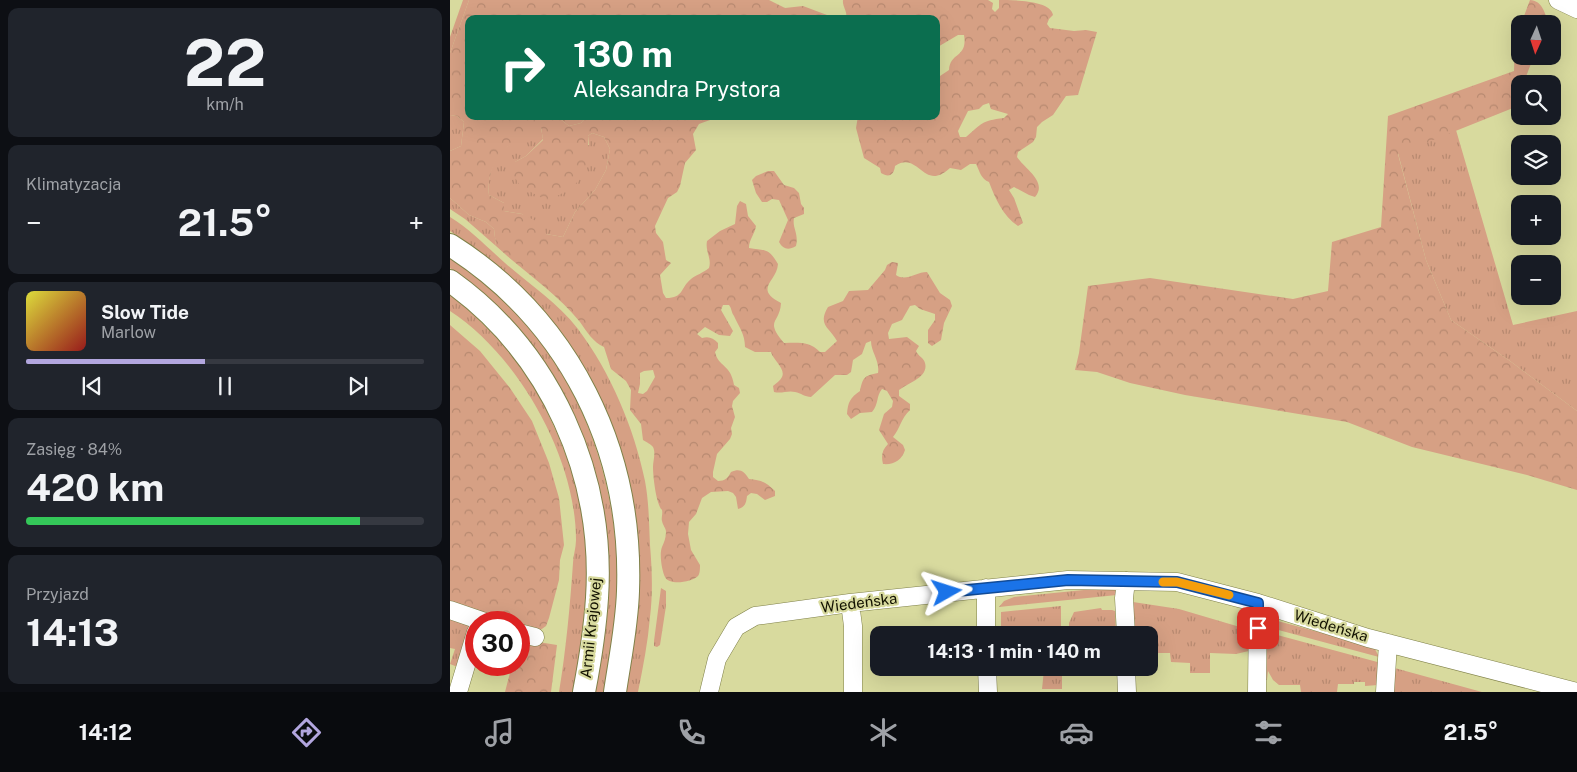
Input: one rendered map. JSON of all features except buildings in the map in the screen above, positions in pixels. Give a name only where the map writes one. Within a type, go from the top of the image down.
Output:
[{"type":"main road","name":"Armii Krajowej","points":[[450,245],[492,274],[542,326],[567,358],[587,394],[605,437],[622,499],[628,561],[626,617],[615,692]]},
{"type":"main road","name":"Armii Krajowej","points":[[450,281],[499,323],[533,365],[561,411],[582,463],[594,519],[598,577],[595,621],[584,692]]},
{"type":"street","points":[[1558,0],[1577,9]]},
{"type":"street","name":"Wiedeńska","points":[[709,692],[717,659],[736,628],[755,616],[850,603],[1068,580],[1177,582],[1258,603],[1514,684],[1577,692]]},
{"type":"street","points":[[1126,581],[1124,598],[1126,626]]},
{"type":"street","points":[[986,588],[986,626]]},
{"type":"street","points":[[850,603],[853,626],[853,692]]},
{"type":"street","points":[[1257,692],[1258,603]]},
{"type":"street","points":[[450,610],[465,618]]},
{"type":"street","points":[[1385,692],[1388,643]]},
{"type":"street","points":[[458,692],[465,671]]},
{"type":"street","points":[[987,676],[988,692]]},
{"type":"street","points":[[1126,676],[1127,692]]},
{"type":"green space","points":[[463,0],[469,0],[450,53],[450,37]]},
{"type":"green space","points":[[469,0],[769,0],[785,8],[803,6],[827,15],[465,15],[465,120],[534,120],[533,125],[526,135],[517,143],[507,147],[494,163],[490,176],[489,195],[504,203],[504,211],[522,214],[544,225],[546,234],[563,237],[575,212],[595,190],[606,170],[610,149],[604,137],[592,133],[588,136],[587,160],[581,176],[572,187],[548,201],[521,187],[510,170],[515,162],[526,156],[543,140],[541,127],[549,120],[562,120],[569,126],[581,123],[584,120],[710,120],[699,124],[693,134],[696,150],[685,163],[680,186],[677,192],[668,198],[655,226],[656,233],[663,242],[666,260],[671,263],[660,275],[663,293],[666,298],[676,296],[691,279],[709,268],[710,261],[707,241],[720,231],[735,224],[737,206],[740,201],[746,204],[748,216],[756,226],[749,248],[769,252],[778,264],[777,270],[767,289],[773,298],[781,303],[774,325],[775,330],[784,343],[803,343],[816,348],[820,352],[825,352],[837,341],[824,322],[828,307],[843,301],[849,291],[868,290],[887,265],[892,262],[898,263],[896,275],[900,277],[927,272],[940,293],[950,300],[952,306],[944,323],[941,340],[932,346],[928,343],[928,330],[935,320],[935,314],[920,309],[915,305],[910,306],[902,320],[892,324],[888,333],[889,339],[907,337],[919,346],[916,351],[925,363],[924,372],[921,376],[899,390],[899,396],[910,404],[910,410],[893,437],[903,445],[904,454],[900,459],[891,464],[883,464],[884,449],[888,444],[879,430],[884,414],[892,407],[893,401],[887,391],[882,389],[872,412],[860,413],[851,419],[847,414],[850,401],[860,391],[865,378],[878,373],[878,364],[871,341],[866,343],[862,354],[853,360],[851,372],[847,375],[835,375],[811,397],[792,392],[774,392],[773,386],[783,374],[781,368],[771,352],[755,352],[745,347],[743,334],[730,306],[723,305],[721,310],[733,331],[730,336],[719,335],[705,327],[697,334],[702,338],[711,338],[718,343],[718,348],[715,352],[717,357],[730,373],[734,385],[739,388],[740,393],[733,401],[732,406],[735,417],[731,428],[732,434],[717,454],[713,477],[718,481],[723,480],[731,472],[742,471],[749,479],[769,485],[775,491],[775,496],[765,500],[757,494],[751,493],[747,496],[744,506],[738,509],[736,497],[728,491],[711,492],[702,498],[696,514],[689,522],[688,534],[691,550],[700,565],[699,575],[691,580],[681,582],[667,580],[661,562],[661,550],[666,529],[662,521],[662,510],[658,502],[654,483],[654,449],[643,440],[641,424],[630,410],[631,390],[626,381],[611,369],[604,347],[593,340],[571,311],[496,246],[494,229],[486,222],[469,215],[450,198],[450,151],[461,146],[464,122],[457,116],[450,115],[450,53]],"holes":[[[653,370],[655,377],[647,391],[643,394],[638,393],[640,373]]]},
{"type":"green space","points":[[843,0],[988,0],[993,3],[992,9],[995,12],[999,8],[999,0],[1022,1],[1046,6],[1051,10],[1053,15],[1047,24],[1050,28],[1097,32],[1078,95],[1066,96],[1053,115],[1037,127],[1036,137],[1033,142],[1018,152],[1017,157],[1034,176],[1039,186],[1035,197],[1014,187],[1009,190],[1023,223],[1018,226],[1004,212],[989,182],[982,177],[976,164],[970,164],[961,170],[950,168],[941,174],[933,176],[910,163],[903,163],[895,166],[892,173],[886,175],[881,173],[880,168],[864,158],[856,128],[857,120],[940,120],[940,76],[949,70],[952,60],[961,51],[965,42],[964,35],[958,35],[940,46],[940,15],[846,14]],"holes":[[[989,103],[991,109],[1008,114],[1004,118],[986,122],[966,137],[960,137],[958,131],[968,111],[979,109]]]},
{"type":"green space","points":[[1530,0],[1537,2],[1545,15],[1524,15]]},
{"type":"green space","points":[[1514,65],[1530,65],[1527,75],[1511,75],[1511,109],[1398,154],[1426,260],[1451,320],[1577,411],[1577,490],[1527,475],[1412,447],[1347,422],[1185,395],[1130,383],[1097,372],[1075,370],[1088,286],[1150,278],[1293,299],[1328,291],[1332,242],[1381,227],[1388,116],[1514,71]]},
{"type":"green space","points":[[450,115],[457,116],[464,122],[461,146],[450,151]]},
{"type":"green space","points":[[533,120],[555,120],[541,128],[543,139],[526,156],[515,162],[589,145],[588,136],[592,133],[604,137],[610,149],[606,170],[595,190],[575,212],[563,237],[546,234],[522,214],[504,211],[504,203],[489,195],[490,176],[494,163],[500,153],[523,137]]},
{"type":"green space","points":[[562,120],[584,120],[581,123],[569,126]]},
{"type":"green space","points":[[1456,130],[1513,325],[1577,311],[1577,411],[1451,320],[1426,260],[1398,153]]},
{"type":"green space","points":[[768,171],[774,171],[784,185],[794,188],[799,193],[801,204],[804,208],[804,214],[794,218],[796,246],[788,249],[784,248],[779,242],[788,220],[779,200],[772,199],[762,202],[756,193],[752,180],[756,176]]},
{"type":"green space","points":[[450,198],[469,215],[486,222],[494,229],[496,246],[465,219],[450,209]]},
{"type":"green space","points":[[450,217],[472,233],[570,319],[601,364],[628,421],[645,481],[649,513],[652,572],[649,626],[638,692],[622,692],[632,521],[631,492],[618,444],[605,410],[573,350],[553,322],[531,297],[506,274],[450,231]]},
{"type":"green space","points":[[450,257],[503,300],[538,337],[566,380],[594,442],[604,474],[616,542],[616,610],[604,692],[595,692],[608,611],[607,534],[599,489],[587,445],[570,405],[547,367],[520,331],[488,298],[450,268]]},
{"type":"green space","points":[[450,294],[496,337],[535,386],[557,433],[572,472],[582,512],[587,554],[584,619],[574,692],[559,692],[566,644],[576,540],[573,508],[566,476],[554,443],[539,412],[520,382],[499,354],[475,330],[450,311]]},
{"type":"green space","points":[[450,325],[480,351],[510,388],[532,421],[549,463],[559,498],[564,545],[560,560],[559,580],[549,618],[546,626],[539,631],[530,629],[530,611],[468,611],[450,604]]},
{"type":"green space","points":[[1114,587],[1117,590],[1117,595],[999,607],[1004,601],[1014,597]]},
{"type":"green space","points":[[661,588],[666,591],[666,606],[660,645],[657,647],[654,646],[654,641]]},
{"type":"green space","points":[[1133,602],[1179,609],[1250,630],[1253,650],[1236,654],[1210,653],[1210,673],[1190,673],[1190,663],[1171,662],[1170,653],[1158,653],[1158,626],[1132,626]]},
{"type":"green space","points":[[1061,606],[1061,626],[1001,626],[1001,612]]},
{"type":"green space","points":[[1101,608],[1102,610],[1115,611],[1116,626],[1069,626],[1074,612]]},
{"type":"green space","points":[[450,616],[465,623],[465,652],[460,668],[450,664],[455,649],[450,648]]},
{"type":"green space","points":[[1274,620],[1374,647],[1379,657],[1267,627]]},
{"type":"green space","points":[[1263,631],[1381,663],[1378,685],[1365,686],[1365,682],[1354,682],[1354,684],[1338,684],[1337,692],[1301,692],[1300,685],[1279,685],[1273,680],[1268,671],[1267,680],[1263,680]]},
{"type":"green space","points":[[530,641],[557,645],[551,692],[505,692],[509,676],[530,676]]},
{"type":"green space","points":[[1391,667],[1482,692],[1390,692]]},
{"type":"green space","points":[[1043,676],[1062,676],[1062,689],[1042,689]]},
{"type":"slow traffic","points":[[1163,582],[1177,582],[1229,595]]},
{"type":"route","points":[[947,592],[1068,580],[1177,582],[1258,603],[1258,628]]}]
